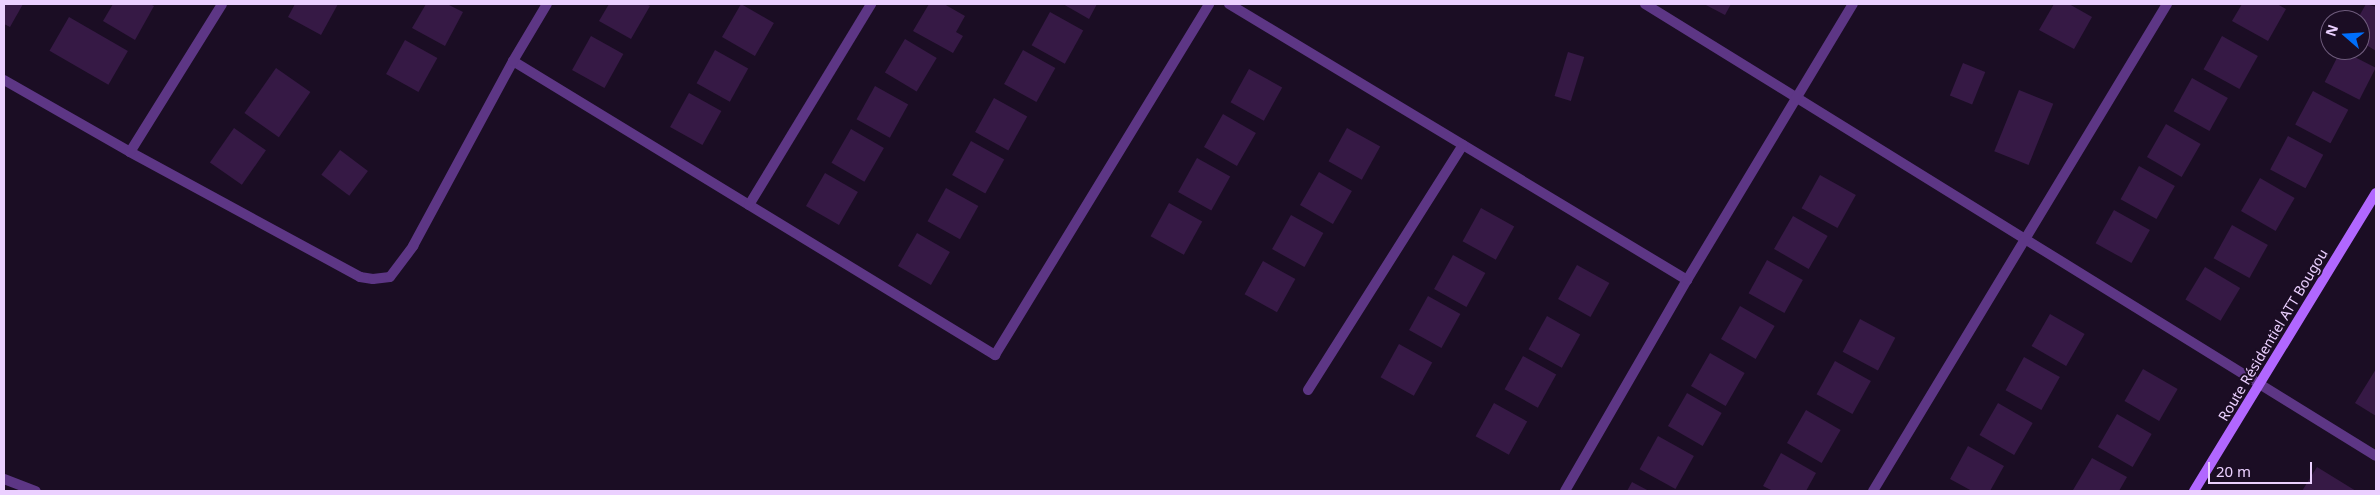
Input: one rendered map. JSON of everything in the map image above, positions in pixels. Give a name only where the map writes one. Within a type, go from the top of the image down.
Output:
[{"type":"street","points":[[130,152],[222,4]]},
{"type":"street","points":[[4,80],[130,152],[360,277],[373,279],[390,277],[413,246],[513,61],[547,4]]},
{"type":"street","points":[[749,205],[870,4]]},
{"type":"street","points":[[513,61],[996,356],[1209,4]]},
{"type":"street","points":[[1229,4],[1687,280]]},
{"type":"street","points":[[1645,4],[2376,456]]},
{"type":"street","points":[[1565,491],[1687,280],[1853,4]]},
{"type":"street","points":[[1873,491],[2167,4]]},
{"type":"street","points":[[1308,390],[1463,145]]},
{"type":"street","name":"Route Résidentiel ATT Bougou","points":[[2194,491],[2376,193]]},
{"type":"street","points":[[4,478],[36,491]]},
{"type":"building","points":[[4,4],[23,4],[10,27],[4,24]]},
{"type":"building","points":[[113,4],[150,4],[154,6],[135,40],[103,21]]},
{"type":"building","points":[[295,4],[338,4],[321,35],[288,17]]},
{"type":"building","points":[[426,4],[447,4],[463,12],[445,46],[412,28]]},
{"type":"building","points":[[609,4],[646,4],[650,6],[631,39],[599,21]]},
{"type":"building","points":[[741,4],[774,23],[755,56],[722,37]]},
{"type":"building","points":[[929,4],[944,4],[965,16],[956,32],[963,36],[953,53],[913,31]]},
{"type":"building","points":[[1063,4],[1097,4],[1089,19]]},
{"type":"building","points":[[1704,4],[1731,4],[1725,15]]},
{"type":"building","points":[[2054,4],[2069,4],[2092,17],[2074,49],[2039,30]]},
{"type":"building","points":[[2242,4],[2277,4],[2286,9],[2268,41],[2232,21]]},
{"type":"building","points":[[2366,4],[2376,7],[2376,51],[2370,47],[2370,10],[2363,10]]},
{"type":"building","points":[[1050,12],[1083,30],[1065,64],[1032,45]]},
{"type":"building","points":[[69,17],[128,51],[108,85],[50,51]]},
{"type":"building","points":[[591,36],[623,54],[604,88],[572,70]]},
{"type":"building","points":[[2222,36],[2258,56],[2239,89],[2204,69]]},
{"type":"building","points":[[905,39],[937,58],[917,91],[885,72]]},
{"type":"building","points":[[405,40],[437,58],[418,92],[386,74]]},
{"type":"building","points":[[715,50],[748,68],[730,102],[697,83]]},
{"type":"building","points":[[1023,50],[1055,68],[1036,102],[1004,84]]},
{"type":"building","points":[[1568,52],[1584,57],[1571,101],[1555,96]]},
{"type":"building","points":[[2336,60],[2361,60],[2376,68],[2359,100],[2325,82]]},
{"type":"building","points":[[1963,63],[1985,72],[1972,104],[1950,95]]},
{"type":"building","points":[[276,68],[310,92],[279,137],[244,113]]},
{"type":"building","points":[[1249,69],[1282,87],[1264,121],[1231,102]]},
{"type":"building","points":[[2192,78],[2228,98],[2209,131],[2174,111]]},
{"type":"building","points":[[875,86],[908,104],[890,138],[857,119]]},
{"type":"building","points":[[2019,90],[2053,104],[2029,165],[1994,151]]},
{"type":"building","points":[[2313,91],[2348,110],[2330,143],[2295,125]]},
{"type":"building","points":[[689,93],[721,111],[702,145],[670,127]]},
{"type":"building","points":[[994,98],[1027,116],[1008,151],[975,132]]},
{"type":"building","points":[[1223,114],[1256,133],[1237,166],[1204,147]]},
{"type":"building","points":[[2166,124],[2201,144],[2182,177],[2147,157]]},
{"type":"building","points":[[234,128],[266,150],[242,185],[210,162]]},
{"type":"building","points":[[1347,128],[1380,146],[1362,180],[1329,161]]},
{"type":"building","points":[[851,129],[884,148],[864,182],[832,163]]},
{"type":"building","points":[[2288,136],[2323,155],[2305,188],[2270,170]]},
{"type":"building","points":[[971,141],[1004,159],[985,194],[952,175]]},
{"type":"building","points":[[340,150],[368,171],[349,196],[321,175]]},
{"type":"building","points":[[1197,158],[1230,176],[1211,211],[1178,192]]},
{"type":"building","points":[[2139,166],[2175,186],[2156,219],[2121,199]]},
{"type":"building","points":[[1319,172],[1352,191],[1333,224],[1300,205]]},
{"type":"building","points":[[825,173],[858,192],[839,225],[806,206]]},
{"type":"building","points":[[1820,175],[1856,195],[1837,228],[1802,208]]},
{"type":"building","points":[[2260,178],[2295,198],[2276,231],[2241,211]]},
{"type":"building","points":[[946,188],[978,206],[960,239],[928,221]]},
{"type":"building","points":[[1169,203],[1202,221],[1184,255],[1151,236]]},
{"type":"building","points":[[1481,208],[1514,226],[1496,260],[1463,241]]},
{"type":"building","points":[[2114,210],[2150,230],[2131,263],[2096,243]]},
{"type":"building","points":[[1291,215],[1323,233],[1304,267],[1272,249]]},
{"type":"building","points":[[1793,216],[1828,236],[1809,269],[1774,249]]},
{"type":"building","points":[[2232,225],[2268,245],[2249,278],[2214,258]]},
{"type":"building","points":[[917,233],[950,252],[931,285],[898,266]]},
{"type":"building","points":[[1453,255],[1485,273],[1466,307],[1434,289]]},
{"type":"building","points":[[1767,260],[1803,280],[1784,313],[1749,293]]},
{"type":"building","points":[[1263,261],[1295,279],[1277,312],[1245,294]]},
{"type":"building","points":[[1577,265],[1609,283],[1590,317],[1558,299]]},
{"type":"building","points":[[2205,267],[2240,288],[2221,321],[2185,300]]},
{"type":"building","points":[[1428,296],[1460,314],[1441,348],[1409,330]]},
{"type":"building","points":[[1740,306],[1775,326],[1756,359],[1721,339]]},
{"type":"building","points":[[2050,314],[2085,334],[2066,366],[2032,346]]},
{"type":"building","points":[[1547,316],[1580,334],[1562,368],[1529,349]]},
{"type":"building","points":[[1860,319],[1895,338],[1878,370],[1843,352]]},
{"type":"building","points":[[1399,344],[1432,362],[1414,396],[1381,377]]},
{"type":"building","points":[[1710,353],[1745,373],[1726,406],[1691,386]]},
{"type":"building","points":[[1523,356],[1556,374],[1538,408],[1505,389]]},
{"type":"building","points":[[2024,357],[2060,377],[2041,410],[2006,390]]},
{"type":"building","points":[[1835,361],[1871,381],[1852,414],[1817,394]]},
{"type":"building","points":[[2143,369],[2178,389],[2159,421],[2124,401]]},
{"type":"building","points":[[2376,369],[2376,416],[2355,403]]},
{"type":"building","points":[[1687,393],[1722,413],[1703,446],[1668,426]]},
{"type":"building","points":[[1494,403],[1527,421],[1509,455],[1476,436]]},
{"type":"building","points":[[1998,403],[2033,423],[2014,455],[1980,435]]},
{"type":"building","points":[[1806,410],[1841,430],[1822,463],[1787,443]]},
{"type":"building","points":[[2117,414],[2152,434],[2133,467],[2098,447]]},
{"type":"building","points":[[1658,436],[1694,456],[1675,489],[1640,469]]},
{"type":"building","points":[[1968,446],[2004,466],[1990,491],[1972,491],[1950,479]]},
{"type":"building","points":[[1781,453],[1816,473],[1806,491],[1773,491],[1763,486]]},
{"type":"building","points":[[2092,458],[2127,477],[2119,491],[2073,490]]},
{"type":"building","points":[[2317,467],[2356,491],[2302,491]]},
{"type":"building","points":[[1632,482],[1649,491],[1627,491]]}]
